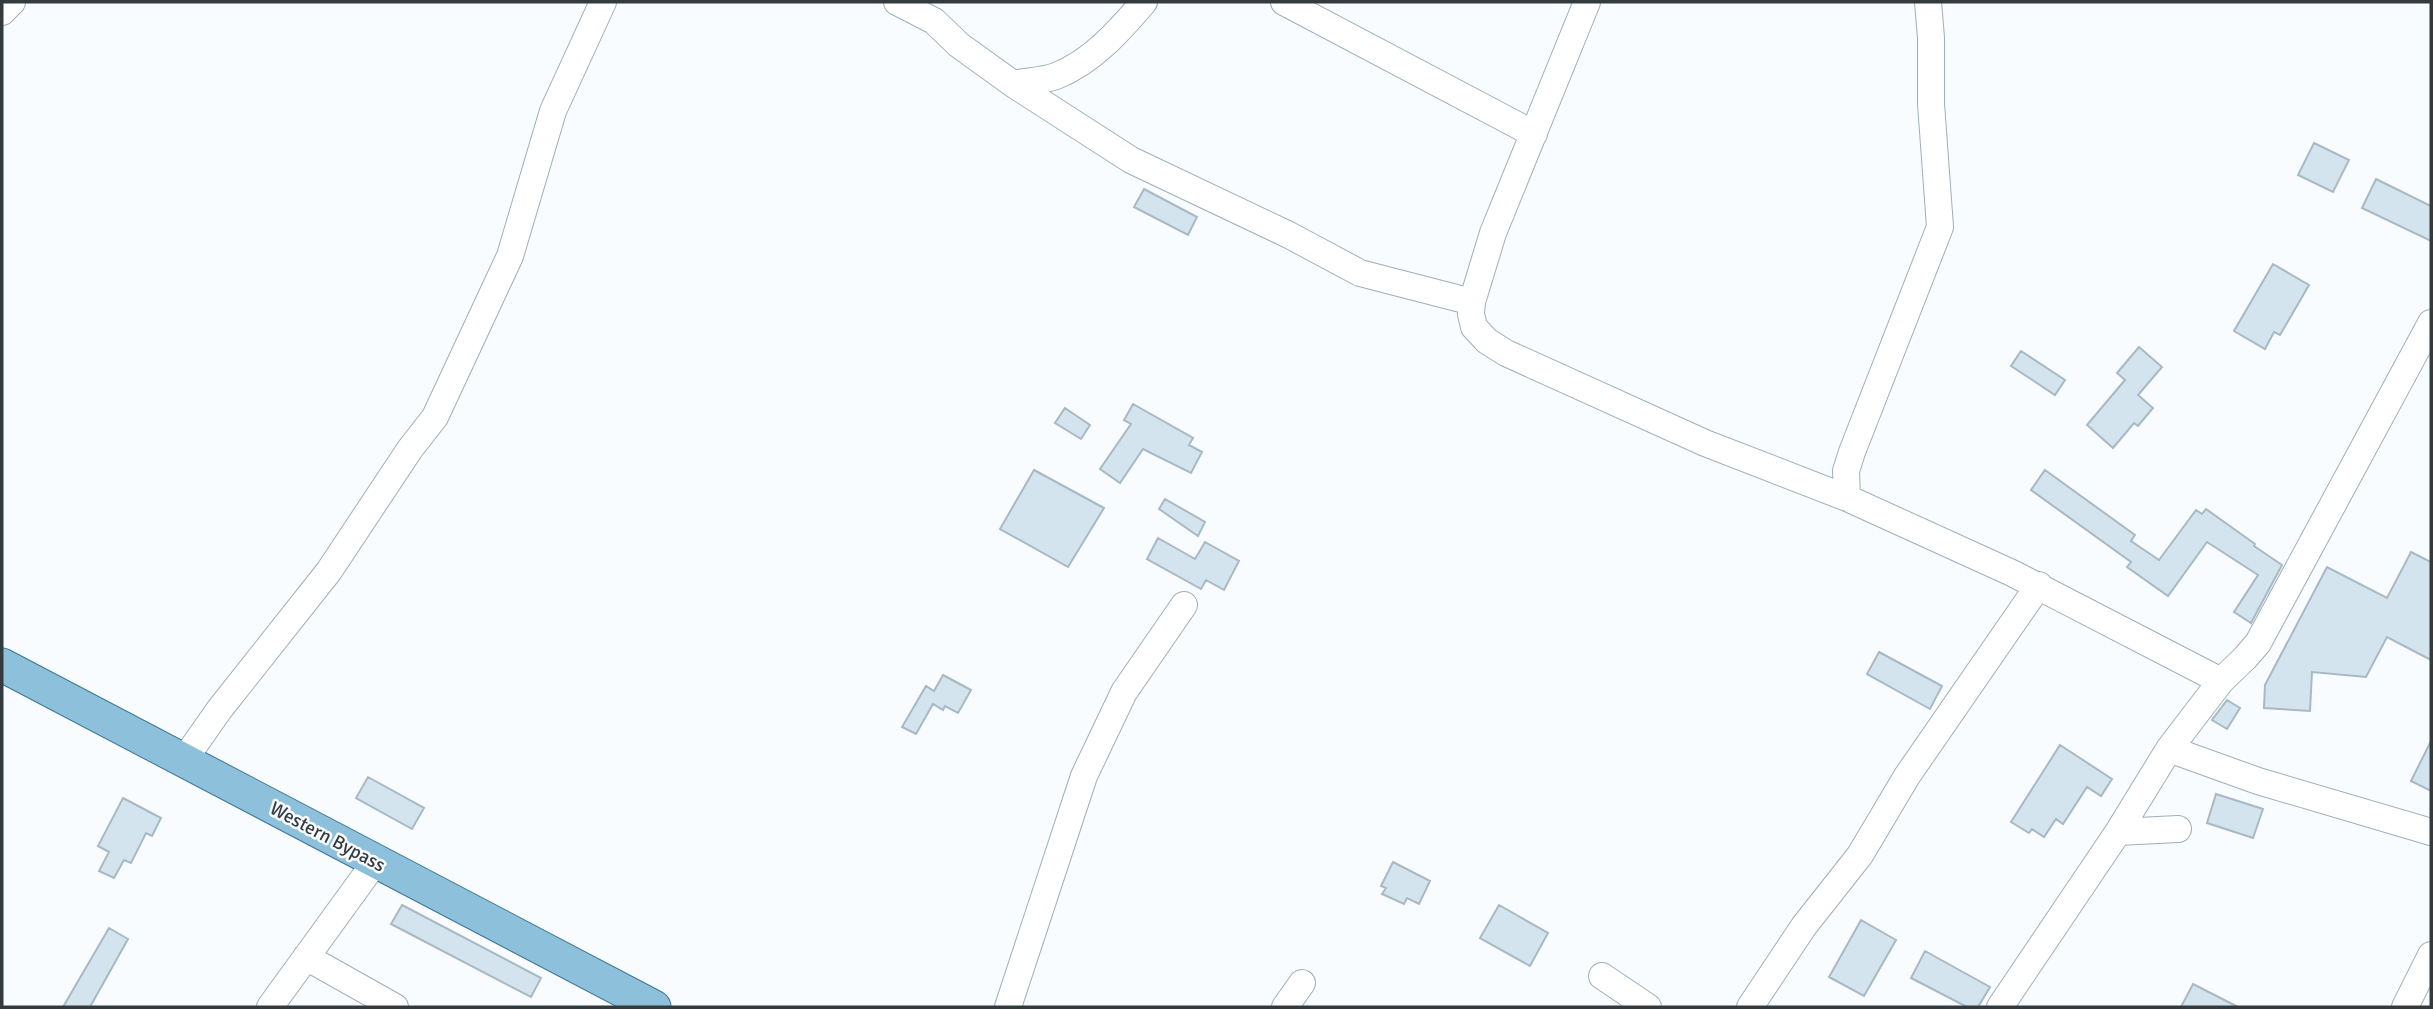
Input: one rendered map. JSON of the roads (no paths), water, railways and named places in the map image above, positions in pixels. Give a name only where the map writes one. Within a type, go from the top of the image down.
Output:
[{"type":"main road","name":"Western Bypass","points":[[2,665],[654,1007]]},
{"type":"street","points":[[2,12],[12,2]]},
{"type":"street","points":[[184,760],[219,710],[329,571],[410,449],[435,417],[510,256],[553,111],[603,2]]},
{"type":"street","points":[[897,2],[934,21],[959,45],[1013,84],[1131,160],[1289,235],[1360,273],[1472,302]]},
{"type":"street","points":[[1013,84],[1055,76],[1091,56],[1144,2]]},
{"type":"street","points":[[1284,2],[1534,134]]},
{"type":"street","points":[[1587,2],[1493,233],[1472,302],[1474,327],[1487,341],[1506,353],[1705,443],[1847,498],[2039,585],[2221,681]]},
{"type":"street","points":[[1847,498],[1846,471],[1852,452],[1940,227],[1931,104],[1928,2]]},
{"type":"street","points":[[2000,1007],[2118,832],[2169,749],[2221,681],[2258,643],[2431,323]]},
{"type":"street","points":[[1750,1007],[1804,926],[1860,855],[1907,776],[2039,585]]},
{"type":"street","points":[[1008,1007],[1084,776],[1124,692],[1184,606]]},
{"type":"street","points":[[2169,749],[2258,781],[2431,832]]},
{"type":"street","points":[[2118,832],[2178,829]]},
{"type":"street","points":[[270,1007],[376,861]]},
{"type":"street","points":[[2405,1007],[2431,955]]},
{"type":"street","points":[[306,957],[395,1007]]},
{"type":"street","points":[[1602,976],[1648,1007]]},
{"type":"street","points":[[1285,1007],[1302,983]]}]
